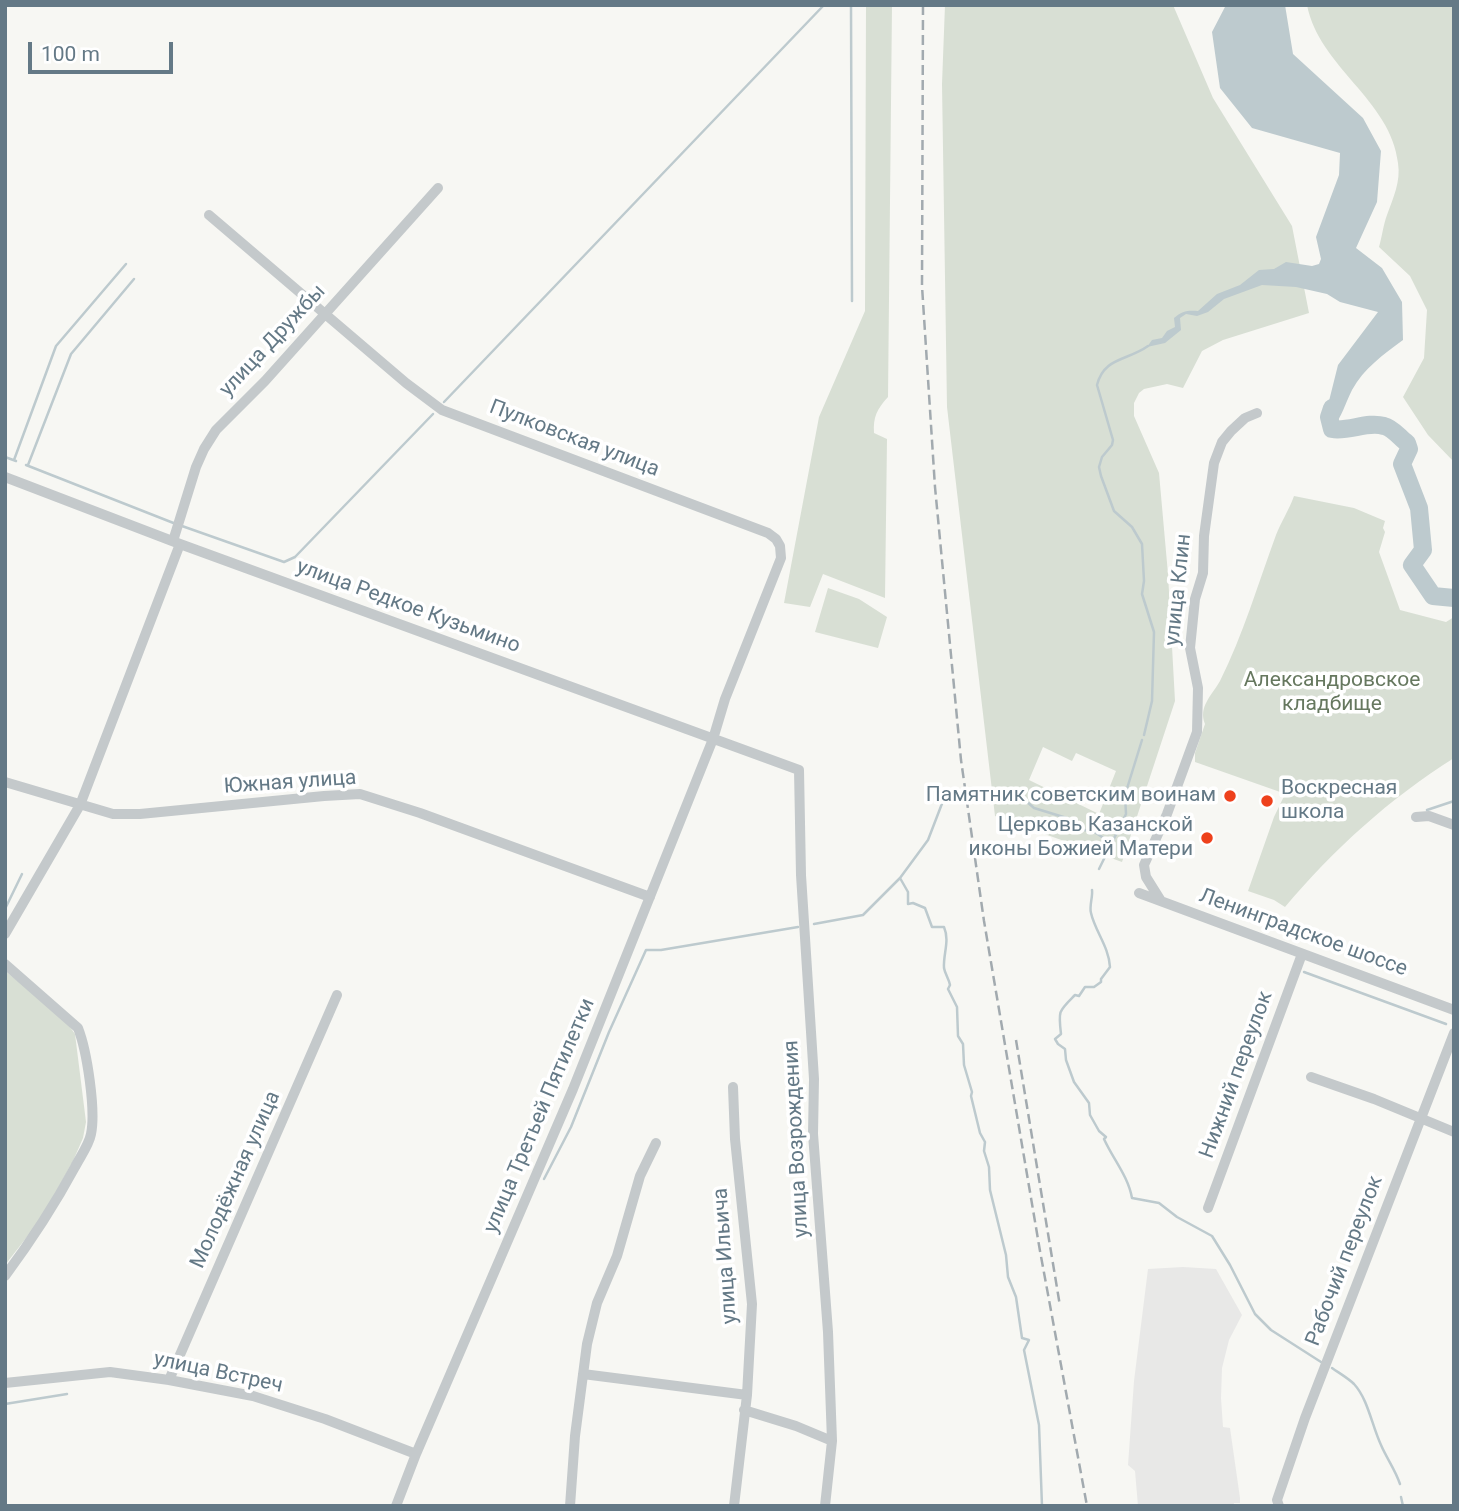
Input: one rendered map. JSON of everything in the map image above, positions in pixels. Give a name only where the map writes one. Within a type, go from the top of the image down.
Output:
[{"type":"street","name":"улица Дружбы","points":[[5,934],[80,805],[176,542],[196,467],[204,449],[216,430],[265,381],[438,188]]},
{"type":"street","name":"Пулковская улица","points":[[209,215],[324,314],[442,410],[768,533],[776,539],[781,558],[725,699],[713,739]]},
{"type":"street","name":"улица Клин","points":[[1161,901],[1146,877],[1144,865],[1167,814],[1197,732],[1198,688],[1189,648],[1195,598],[1203,573],[1204,536],[1214,463],[1222,442],[1238,424],[1257,413]]},
{"type":"street","name":"улица Редкое Кузьмино","points":[[5,477],[799,770]]},
{"type":"street","name":"улица Третьей Пятилетки","points":[[397,1506],[416,1454],[573,1089],[713,739]]},
{"type":"street","name":"улица Возрождения","points":[[799,770],[801,874],[814,1079],[813,1134],[828,1332],[832,1441],[825,1506]]},
{"type":"street","name":"Южная улица","points":[[5,782],[113,814],[140,814],[360,794],[420,813],[650,897]]},
{"type":"street","points":[[1416,817],[1424,815],[1454,825]]},
{"type":"street","name":"Ленинградское шоссе","points":[[1139,893],[1454,1010]]},
{"type":"street","name":"Нижний переулок","points":[[1208,1208],[1302,954]]},
{"type":"street","points":[[5,964],[78,1028],[84,1043],[92,1114],[91,1135],[41,1227],[5,1276]]},
{"type":"street","name":"Молодёжная улица","points":[[169,1380],[337,995]]},
{"type":"street","name":"Рабочий переулок","points":[[1279,1506],[1277,1500],[1305,1418],[1454,1032]]},
{"type":"street","points":[[1311,1077],[1454,1132]]},
{"type":"street","name":"улица Ильича","points":[[733,1087],[735,1139],[752,1304],[747,1395],[734,1506]]},
{"type":"street","points":[[570,1506],[587,1343],[597,1303],[617,1256],[640,1176],[656,1143]]},
{"type":"street","name":"улица Встреч","points":[[5,1384],[110,1372],[169,1380],[253,1396],[325,1419],[416,1454]]},
{"type":"street","points":[[583,1374],[747,1395]]},
{"type":"street","points":[[744,1410],[796,1426],[832,1441]]},
{"type":"shaded area","points":[[1226,5],[1285,5],[1293,54],[1363,118],[1381,151],[1377,202],[1356,248],[1382,268],[1402,302],[1403,340],[1362,375],[1332,429],[1324,421],[1338,365],[1378,312],[1340,302],[1327,294],[1296,287],[1262,285],[1224,299],[1208,312],[1197,316],[1186,314],[1180,318],[1181,330],[1165,343],[1147,347],[1152,340],[1162,338],[1167,331],[1175,327],[1174,318],[1185,312],[1198,311],[1217,294],[1240,285],[1259,270],[1274,269],[1286,262],[1312,266],[1319,264],[1321,259],[1316,237],[1339,175],[1340,153],[1252,128],[1220,88],[1212,32]]},
{"type":"shaded area","points":[[1148,1269],[1216,1269],[1242,1315],[1229,1340],[1222,1368],[1223,1427],[1230,1428],[1240,1498],[1240,1503],[1234,1503],[1233,1506],[1138,1506],[1135,1471],[1128,1465],[1134,1381]]},
{"type":"green space","points":[[866,5],[892,5],[888,397],[881,405],[874,422],[874,433],[887,439],[885,598],[823,574],[810,607],[784,603],[819,417],[865,311]]},
{"type":"green space","points":[[945,5],[1173,5],[1213,98],[1292,226],[1309,313],[1223,340],[1202,351],[1183,388],[1167,384],[1144,389],[1134,403],[1134,416],[1159,473],[1175,701],[1122,862],[995,816],[947,407],[942,84]],"holes":[[[1043,747],[1072,761],[1076,753],[1116,771],[1099,814],[1029,780]]]},
{"type":"green space","points":[[1307,5],[1454,5],[1454,462],[1428,435],[1403,397],[1424,358],[1427,310],[1410,276],[1379,247],[1398,177],[1393,141],[1383,120],[1325,47],[1314,27]]},
{"type":"green space","name":"Александровское кладбище","points":[[1294,496],[1354,508],[1385,521],[1379,552],[1400,610],[1446,622],[1454,617],[1454,758],[1407,790],[1364,826],[1323,865],[1285,907],[1248,891],[1274,817],[1287,790],[1284,789],[1283,793],[1195,762],[1195,753],[1205,724],[1203,712],[1236,646],[1276,535]]},
{"type":"green space","points":[[828,588],[859,599],[887,617],[878,648],[815,632]]},
{"type":"green space","points":[[5,971],[61,1015],[75,1034],[86,1122],[83,1138],[73,1161],[41,1219],[5,1265]]},
{"type":"waterway","points":[[444,402],[824,5]]},
{"type":"waterway","points":[[851,5],[852,301]]},
{"type":"waterway","points":[[14,460],[56,346],[126,264]]},
{"type":"waterway","points":[[28,465],[71,354],[134,279]]},
{"type":"waterway","points":[[1144,735],[1152,701],[1154,632],[1142,594],[1142,544],[1132,527],[1114,511],[1101,476],[1099,467],[1102,457],[1113,440],[1097,385],[1100,376],[1111,364],[1148,346]]},
{"type":"waterway","points":[[1332,408],[1329,417],[1332,429],[1384,426],[1407,443],[1409,449],[1402,464],[1419,508],[1423,550],[1412,565],[1433,596],[1454,598]]},
{"type":"waterway","points":[[182,526],[284,562],[295,557],[433,414]]},
{"type":"waterway","points":[[5,457],[16,461]]},
{"type":"waterway","points":[[26,465],[176,524]]},
{"type":"waterway","points":[[1099,869],[1126,814],[1125,795],[1142,740]]},
{"type":"waterway","points":[[1042,1506],[1039,1425],[1024,1350],[1029,1340],[1022,1338],[1016,1297],[1008,1277],[1006,1255],[990,1190],[985,1142],[980,1133],[964,1065],[963,1044],[958,1036],[957,1007],[948,989],[950,985],[944,968],[946,932],[944,927],[932,927],[925,908],[913,903],[908,904],[908,892],[900,878],[928,840],[943,801],[950,796],[997,794],[1017,803],[1026,801],[1034,808],[1070,819],[1081,829],[1096,833],[1111,843]]},
{"type":"waterway","points":[[1427,810],[1454,801]]},
{"type":"waterway","points":[[5,909],[22,874]]},
{"type":"waterway","points":[[814,924],[863,915],[900,878]]},
{"type":"waterway","points":[[1092,890],[1091,913],[1110,967],[1101,982],[1094,987],[1085,987],[1079,996],[1075,995],[1063,1008],[1060,1015],[1061,1034],[1055,1039],[1065,1049],[1074,1082],[1089,1103],[1090,1115],[1099,1131],[1106,1137],[1104,1139],[1124,1175],[1132,1198],[1159,1203],[1177,1217],[1212,1236],[1255,1314],[1271,1330],[1321,1362]]},
{"type":"waterway","points":[[544,1179],[571,1127],[646,950],[661,950],[798,927]]},
{"type":"waterway","points":[[1304,972],[1446,1024]]},
{"type":"waterway","points":[[1332,1368],[1359,1390],[1400,1484]]},
{"type":"waterway","points":[[5,1404],[67,1394]]},
{"type":"waterway","points":[[1401,1497],[1403,1506]]},
{"type":"railway","points":[[923,5],[922,286],[935,487],[961,760],[984,921],[1087,1506]]},
{"type":"railway","points":[[1016,1040],[1060,1306]]},
{"type":"place","name":"Памятник советским воинам","points":[[1230,796]]},
{"type":"place","name":"Воскресная школа","points":[[1267,801]]},
{"type":"place","name":"Церковь Казанской иконы Божией Матери","points":[[1207,838]]}]
